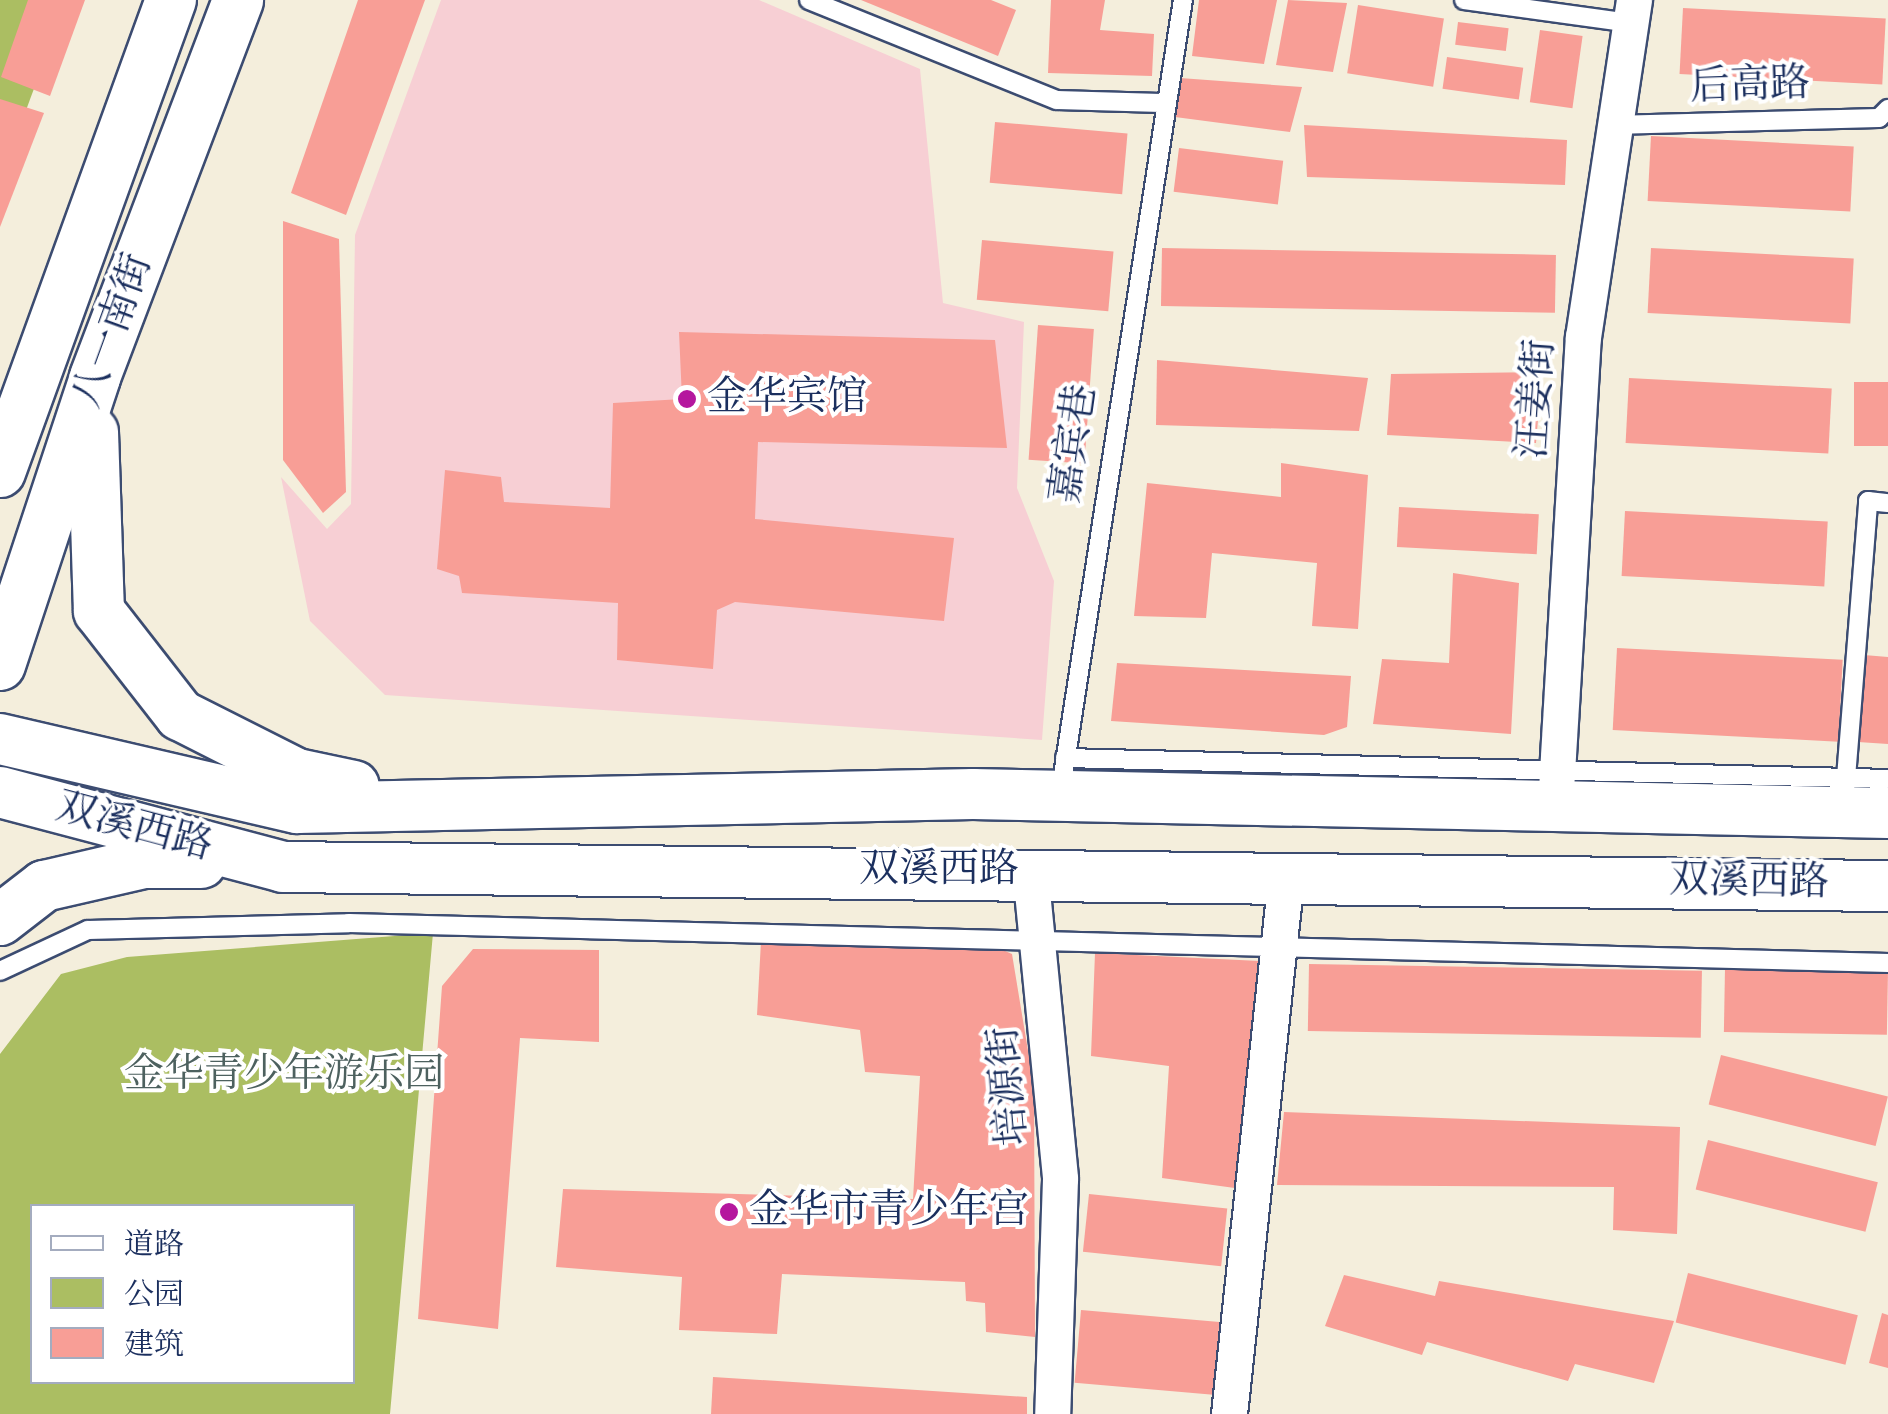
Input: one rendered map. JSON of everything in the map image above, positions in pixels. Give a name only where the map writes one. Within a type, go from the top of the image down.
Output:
[{"type":"main road","name":"八一南街","points":[[0,472],[10,426],[172,0]]},
{"type":"main road","name":"八一南街","points":[[0,665],[95,377],[238,0]]},
{"type":"main road","points":[[95,377],[100,610],[180,715],[297,774],[446,805]]},
{"type":"main road","name":"双溪西路","points":[[0,739],[297,808],[446,805],[1062,777],[1556,787],[1859,801]]},
{"type":"main road","name":"双溪西路","points":[[0,792],[272,864],[1030,871],[1888,886]]},
{"type":"main road","points":[[0,920],[44,886],[144,862],[272,864]]},
{"type":"street","name":"汪姜街","points":[[1556,787],[1583,337],[1610,126],[1632,12]]},
{"type":"street","name":"培源街","points":[[1030,871],[1060,1180],[1052,1414]]},
{"type":"street","points":[[1229,1414],[1286,876]]},
{"type":"lane","points":[[810,0],[1057,100],[1161,102]]},
{"type":"lane","name":"嘉宾巷","points":[[1062,777],[1161,102],[1183,0]]},
{"type":"lane","points":[[1464,0],[1632,12]]},
{"type":"lane","name":"后高路","points":[[1610,126],[1879,118],[1888,109]]},
{"type":"lane","points":[[1859,801],[1868,501],[1888,503]]},
{"type":"lane","points":[[1859,801],[1888,780]]},
{"type":"lane","points":[[0,971],[88,930],[172,927],[1038,937],[1280,948],[1888,963]]},
{"type":"shaded area","name":"金华宾馆","points":[[441,0],[759,0],[920,69],[943,303],[1024,322],[1017,488],[1054,581],[1042,740],[385,695],[310,621],[281,477],[327,529],[351,504],[355,235]]},
{"type":"green space","points":[[0,0],[67,0],[0,180]]},
{"type":"green space","name":"金华青少年游乐园","points":[[433,933],[390,1414],[0,1414],[0,1054],[61,974],[127,957]]},
{"type":"building","points":[[28,0],[85,0],[50,96],[1,77]]},
{"type":"building","points":[[358,0],[425,0],[346,215],[291,193]]},
{"type":"building","points":[[861,0],[991,0],[1016,10],[998,56]]},
{"type":"building","points":[[1051,0],[1105,0],[1100,30],[1154,34],[1152,76],[1048,73]]},
{"type":"building","points":[[1199,0],[1277,0],[1264,64],[1192,56]]},
{"type":"building","points":[[1288,0],[1347,3],[1333,72],[1276,65]]},
{"type":"building","points":[[1358,5],[1444,19],[1433,87],[1347,73]]},
{"type":"building","points":[[1683,8],[1886,19],[1882,85],[1680,74]]},
{"type":"building","points":[[1458,22],[1509,28],[1506,51],[1455,45]]},
{"type":"building","points":[[1540,30],[1583,36],[1572,108],[1530,102]]},
{"type":"building","points":[[1447,57],[1523,68],[1519,99],[1443,89]]},
{"type":"building","points":[[1180,78],[1302,87],[1290,132],[1175,117]]},
{"type":"building","points":[[0,99],[44,113],[0,227]]},
{"type":"building","points":[[995,122],[1127,134],[1122,194],[990,183]]},
{"type":"building","points":[[1304,125],[1567,140],[1565,185],[1307,177]]},
{"type":"building","points":[[1651,136],[1854,147],[1850,212],[1648,201]]},
{"type":"building","points":[[1179,148],[1283,161],[1278,204],[1174,192]]},
{"type":"building","points":[[283,221],[339,239],[346,492],[323,513],[283,460]]},
{"type":"building","points":[[982,240],[1113,252],[1108,311],[977,300]]},
{"type":"building","points":[[1162,248],[1556,255],[1555,313],[1161,306]]},
{"type":"building","points":[[1651,248],[1854,259],[1850,324],[1648,313]]},
{"type":"building","points":[[1038,325],[1094,329],[1084,464],[1029,460]]},
{"type":"building","points":[[679,332],[995,340],[1007,448],[758,442],[755,519],[954,538],[944,621],[735,602],[717,610],[713,669],[617,660],[618,603],[462,593],[459,576],[437,569],[445,470],[501,477],[504,502],[610,508],[613,403],[682,399]]},
{"type":"building","points":[[1157,360],[1368,378],[1359,431],[1156,425]]},
{"type":"building","points":[[1542,372],[1536,443],[1387,435],[1391,374]]},
{"type":"building","points":[[1629,378],[1832,389],[1828,454],[1626,443]]},
{"type":"building","points":[[1854,382],[1888,382],[1888,446],[1854,446]]},
{"type":"building","points":[[1281,463],[1368,475],[1358,629],[1312,626],[1317,563],[1212,553],[1206,618],[1134,616],[1147,483],[1281,497]]},
{"type":"building","points":[[1399,507],[1539,514],[1537,554],[1397,547]]},
{"type":"building","points":[[1625,511],[1828,522],[1824,587],[1622,576]]},
{"type":"building","points":[[1453,573],[1519,583],[1511,734],[1373,724],[1382,659],[1449,663]]},
{"type":"building","points":[[1617,648],[1843,660],[1838,742],[1613,730]]},
{"type":"building","points":[[1864,655],[1888,657],[1888,744],[1858,742]]},
{"type":"building","points":[[1117,663],[1351,676],[1347,727],[1324,735],[1111,721]]},
{"type":"building","points":[[980,940],[1012,954],[1034,1087],[1035,1337],[986,1332],[985,1303],[966,1301],[965,1282],[782,1274],[777,1334],[679,1330],[682,1277],[556,1267],[563,1189],[913,1199],[920,1076],[865,1072],[860,1030],[757,1015],[761,941]]},
{"type":"building","points":[[473,949],[599,950],[599,1042],[520,1038],[498,1329],[418,1319],[442,986]]},
{"type":"building","points":[[1095,953],[1260,961],[1242,1189],[1162,1178],[1169,1066],[1091,1056]]},
{"type":"building","points":[[1309,964],[1702,971],[1701,1038],[1308,1031]]},
{"type":"building","points":[[1725,968],[1888,971],[1887,1035],[1724,1032]]},
{"type":"building","points":[[1721,1055],[1888,1097],[1876,1146],[1709,1104]]},
{"type":"building","points":[[1284,1112],[1680,1127],[1677,1234],[1613,1230],[1614,1187],[1277,1185]]},
{"type":"building","points":[[1708,1140],[1878,1182],[1865,1232],[1696,1189]]},
{"type":"building","points":[[1089,1194],[1227,1209],[1221,1266],[1083,1252]]},
{"type":"building","points":[[1688,1273],[1858,1315],[1845,1365],[1676,1322]]},
{"type":"building","points":[[1344,1275],[1435,1296],[1439,1281],[1674,1321],[1654,1383],[1575,1364],[1568,1381],[1427,1342],[1422,1355],[1325,1326]]},
{"type":"building","points":[[1081,1310],[1219,1322],[1213,1395],[1075,1383]]},
{"type":"building","points":[[1882,1313],[1888,1315],[1888,1368],[1869,1363]]},
{"type":"building","points":[[713,1377],[1027,1397],[1027,1414],[711,1414]]},
{"type":"place","name":"金华宾馆","points":[[687,399]]},
{"type":"place","name":"金华市青少年宫","points":[[729,1212]]}]
